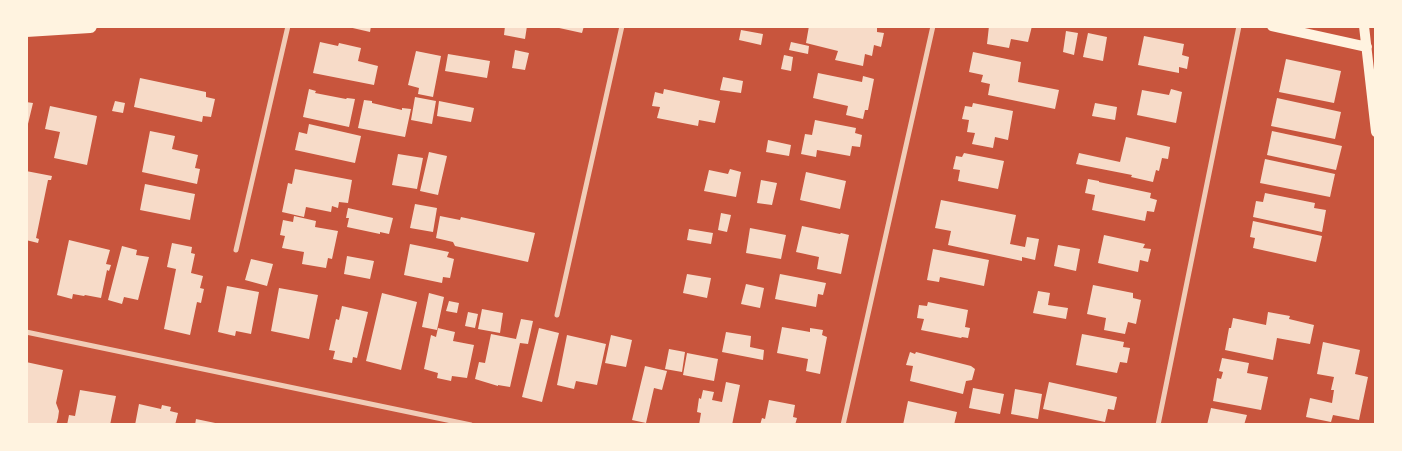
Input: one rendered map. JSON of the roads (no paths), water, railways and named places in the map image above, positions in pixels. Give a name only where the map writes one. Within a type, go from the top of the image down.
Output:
[{"type":"highway","points":[[26,30],[90,26]]},
{"type":"main road","points":[[1272,26],[1367,47]]},
{"type":"main road","points":[[1364,26],[1376,132]]},
{"type":"street","points":[[236,250],[288,26]]},
{"type":"street","points":[[557,315],[622,26]]},
{"type":"street","points":[[843,425],[933,26]]},
{"type":"street","points":[[1158,425],[1239,26]]},
{"type":"street","points":[[26,332],[471,425]]}]
